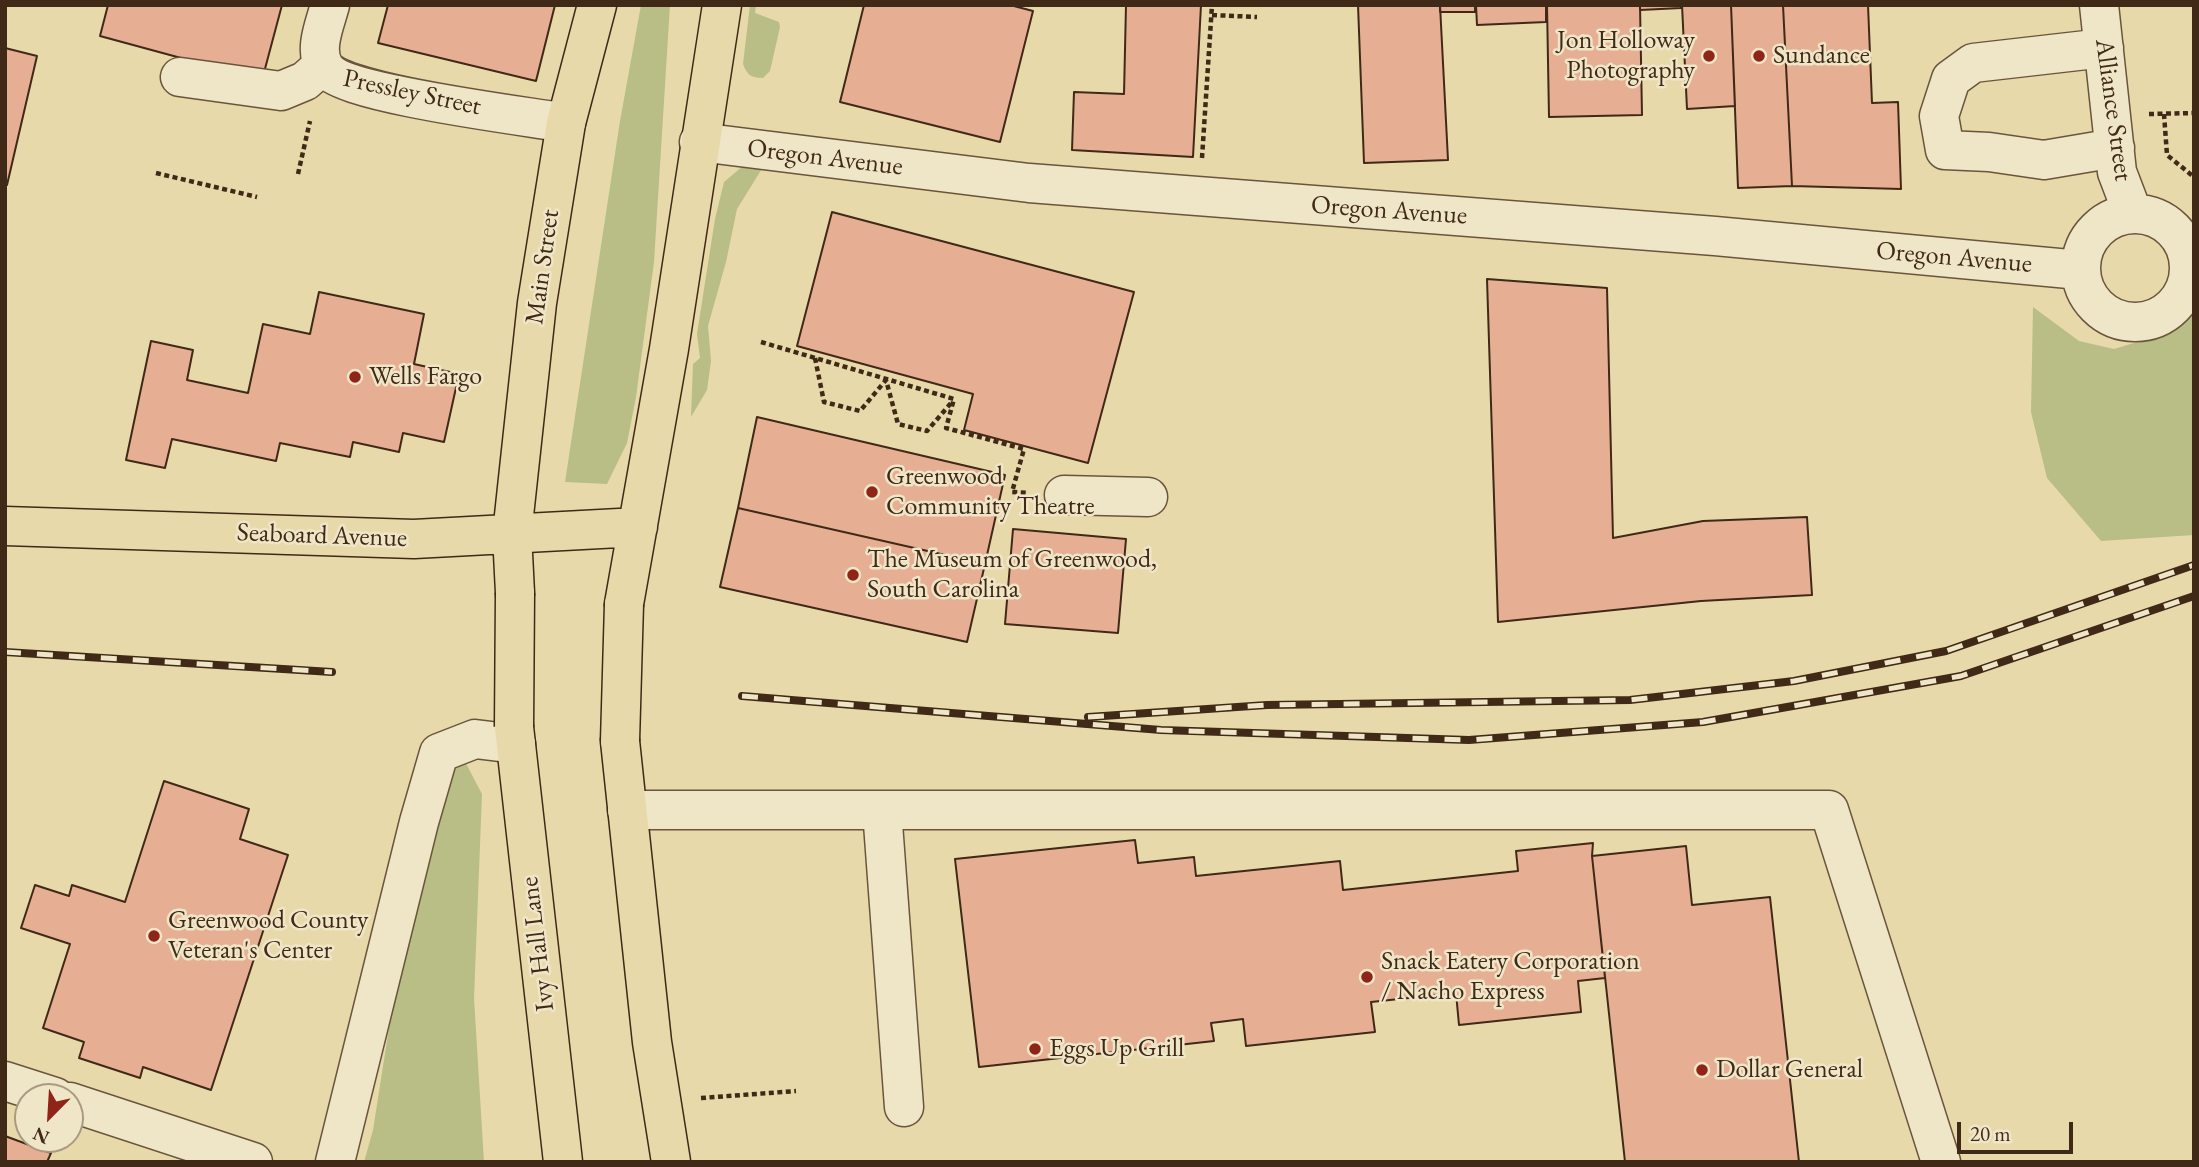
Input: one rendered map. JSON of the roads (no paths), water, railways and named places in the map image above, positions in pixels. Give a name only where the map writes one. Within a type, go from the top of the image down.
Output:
[{"type":"main road","name":"Main Street","points":[[515,593],[512,534],[537,303],[566,123],[597,5]]},
{"type":"main road","points":[[671,1162],[652,1042],[620,741],[624,604],[669,349],[722,5]]},
{"type":"main road","name":"Seaboard Avenue","points":[[5,526],[414,539],[638,527]]},
{"type":"main road","name":"Ivy Hall Lane","points":[[515,593],[515,735],[563,1162]]},
{"type":"street","name":"Pressley Street","points":[[330,5],[319,49],[323,65],[333,77],[368,89],[566,123]]},
{"type":"street","name":"Alliance Street","points":[[2099,5],[2117,172],[2133,214]]},
{"type":"street","points":[[2104,48],[1973,64],[1951,79],[1939,116],[1945,150],[1989,152],[2044,160],[2115,148]]},
{"type":"street","points":[[180,77],[281,91],[305,81],[323,65]]},
{"type":"street","name":"Oregon Avenue","points":[[699,142],[1028,183],[1715,236],[2080,270]]},
{"type":"street","points":[[2133,214],[2154,218],[2172,229],[2185,246],[2189,267],[2186,288],[2175,306],[2157,318],[2137,323],[2115,319],[2097,308],[2085,290],[2080,270],[2084,249],[2095,231],[2113,219],[2133,214]]},
{"type":"street","points":[[1064,495],[1148,497]]},
{"type":"street","points":[[338,1149],[439,752],[475,739],[515,735]]},
{"type":"street","points":[[627,810],[1829,810],[1941,1162]]},
{"type":"street","points":[[882,810],[904,1107]]},
{"type":"street","points":[[84,1107],[253,1162]]},
{"type":"railway","points":[[1088,717],[1267,705],[1630,700],[1794,681],[1946,651],[2194,565]]},
{"type":"railway","points":[[742,696],[1161,730],[1469,740],[1703,722],[1961,676],[2194,596]]},
{"type":"railway","points":[[5,652],[332,672]]},
{"type":"place","name":"Jon Holloway Photography","points":[[1709,56]]},
{"type":"place","name":"Sundance","points":[[1759,56]]},
{"type":"place","name":"Wells Fargo","points":[[355,377]]},
{"type":"place","name":"Greenwood Community Theatre","points":[[872,492]]},
{"type":"place","name":"The Museum of Greenwood, South Carolina","points":[[853,575]]},
{"type":"place","name":"Greenwood County Veteran's Center","points":[[154,936]]},
{"type":"place","name":"Snack Eatery Corporation / Nacho Express","points":[[1367,977]]},
{"type":"place","name":"Eggs Up Grill","points":[[1035,1049]]},
{"type":"place","name":"Dollar General","points":[[1702,1070]]}]
